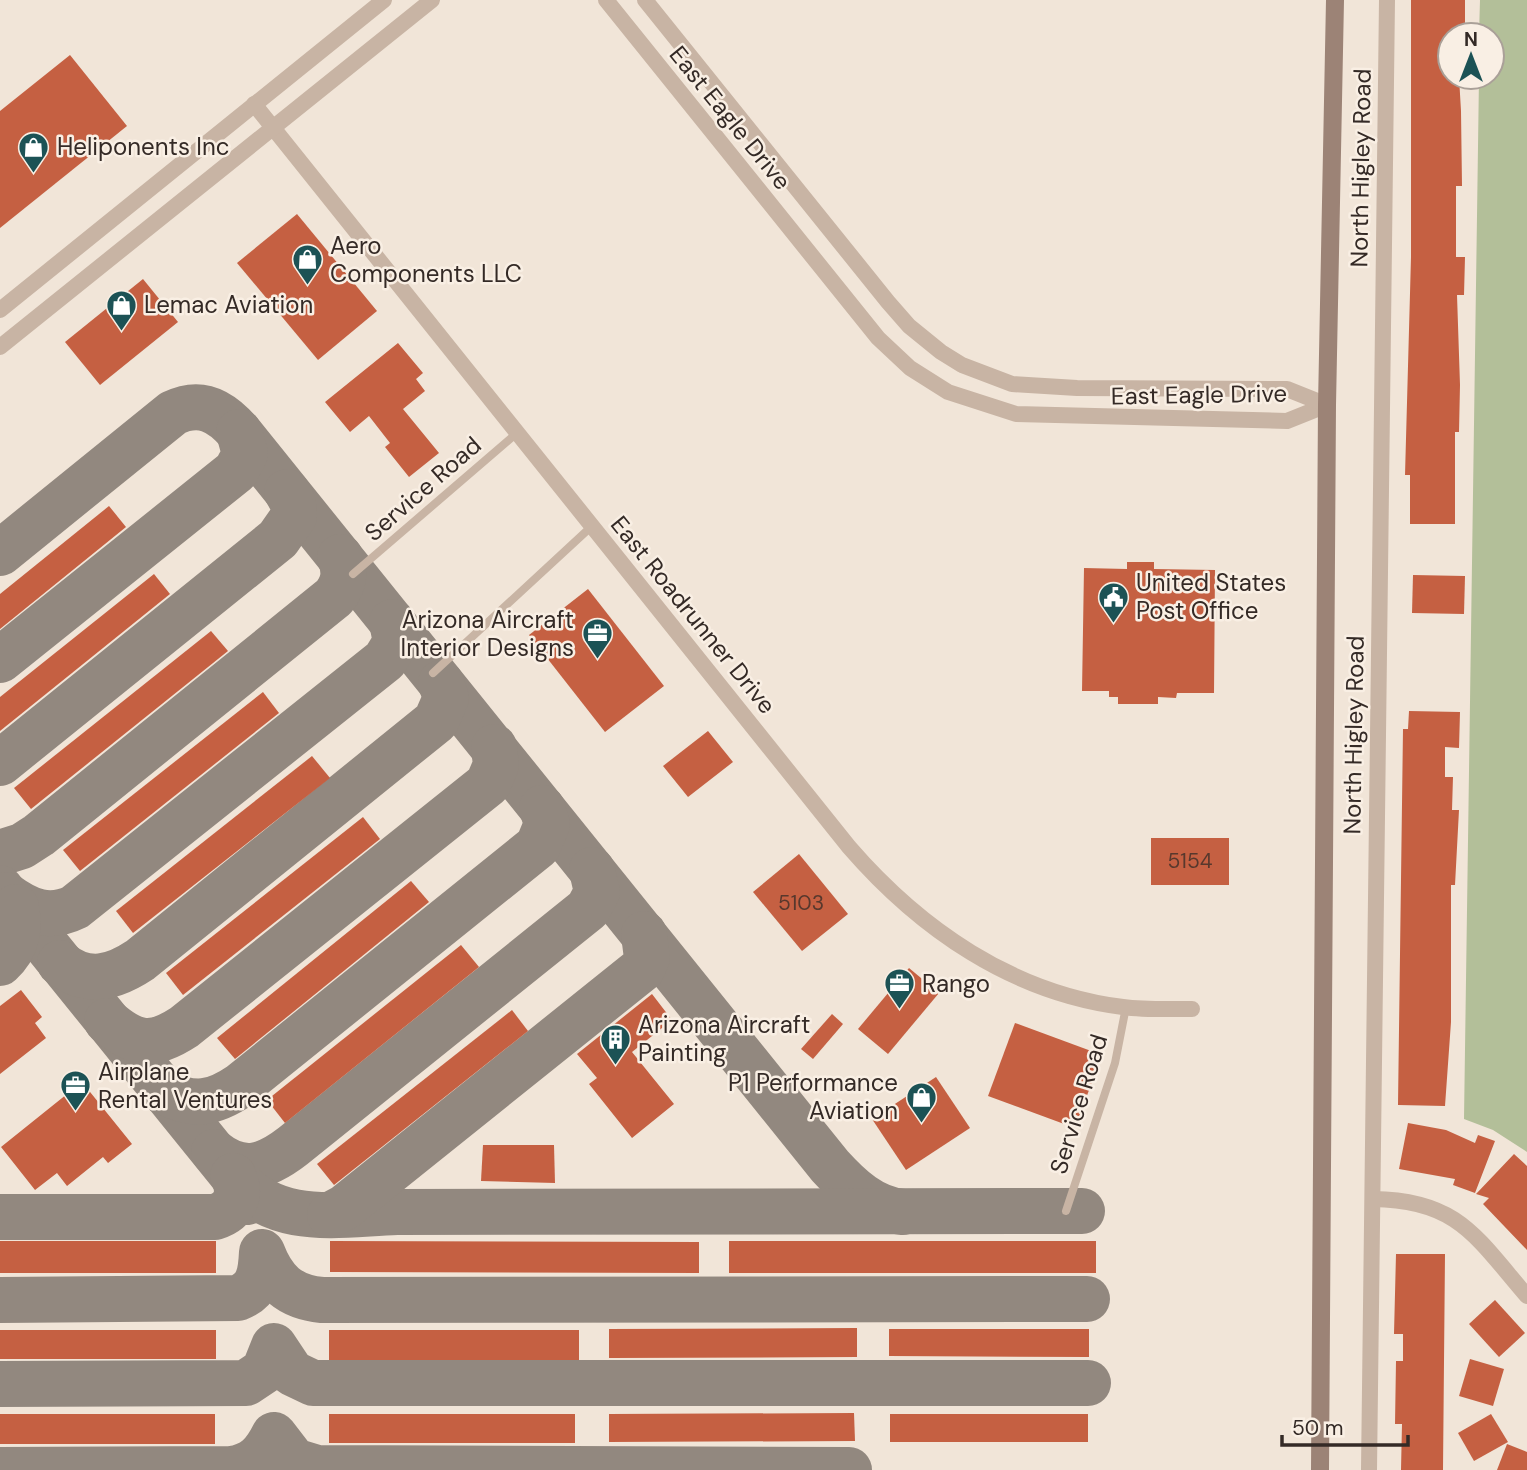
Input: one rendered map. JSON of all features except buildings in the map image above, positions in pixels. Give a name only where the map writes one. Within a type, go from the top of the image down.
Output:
[{"type":"main road","name":"North Higley Road","points":[[1320,1470],[1327,405],[1335,0]]},
{"type":"street","points":[[0,310],[384,0]]},
{"type":"street","points":[[0,347],[432,0]]},
{"type":"street","name":"East Eagle Drive","points":[[606,0],[878,338],[910,368],[960,397],[997,410],[1062,418],[1287,421],[1327,405]]},
{"type":"street","name":"East Eagle Drive","points":[[645,0],[909,326],[962,365],[1012,383],[1077,388],[1287,389],[1327,405]]},
{"type":"street","name":"North Higley Road","points":[[1369,1470],[1387,0]]},
{"type":"street","name":"East Roadrunner Drive","points":[[254,104],[849,847],[894,897],[955,945],[987,962],[1073,997],[1126,1007],[1192,1009]]},
{"type":"street","points":[[716,137],[740,118]]},
{"type":"street","points":[[1373,1199],[1418,1202],[1455,1218],[1474,1235],[1527,1296]]},
{"type":"lane","name":"Service Road","points":[[354,575],[517,433]]},
{"type":"lane","points":[[433,673],[592,526]]},
{"type":"lane","name":"Service Road","points":[[1066,1211],[1115,1063],[1126,1007]]},
{"type":"green space","points":[[1480,0],[1527,0],[1527,1152],[1493,1130],[1464,1119],[1479,91],[1506,91],[1506,21],[1479,21]]},
{"type":"taxiway","points":[[0,553],[173,413],[201,407],[224,418],[239,432],[830,1166],[845,1182],[872,1202],[903,1212]]},
{"type":"taxiway","points":[[0,660],[236,471],[245,454],[239,432]]},
{"type":"taxiway","points":[[0,763],[278,539],[294,516],[293,503],[287,492]]},
{"type":"taxiway","points":[[0,853],[22,846],[39,835],[334,597],[343,578],[340,557]]},
{"type":"taxiway","points":[[6,895],[39,912],[56,913],[75,907],[385,660],[396,642],[392,622]]},
{"type":"taxiway","points":[[60,963],[80,974],[100,976],[110,975],[140,960],[436,721],[446,698],[441,683]]},
{"type":"taxiway","points":[[107,1021],[126,1035],[144,1041],[162,1038],[184,1027],[488,784],[496,765],[494,747]]},
{"type":"taxiway","points":[[164,1092],[185,1100],[203,1101],[212,1100],[241,1085],[538,846],[547,824],[542,808]]},
{"type":"taxiway","points":[[214,1152],[235,1164],[254,1166],[273,1159],[293,1146],[588,909],[597,892],[592,870]]},
{"type":"taxiway","points":[[0,888],[233,1176],[247,1202]]},
{"type":"taxiway","points":[[0,963],[16,938],[16,907]]},
{"type":"taxiway","points":[[330,1215],[345,1207],[642,969],[647,958],[644,934]]},
{"type":"taxiway","points":[[233,1176],[250,1193],[268,1204],[288,1211],[330,1215],[397,1212],[1082,1211]]},
{"type":"taxiway","points":[[0,1217],[215,1217],[228,1211],[235,1201],[237,1189],[233,1176]]},
{"type":"taxiway","points":[[0,1300],[238,1298],[245,1295],[258,1280],[262,1252],[271,1271],[284,1286],[300,1295],[322,1300],[1087,1299]]},
{"type":"taxiway","points":[[0,1384],[246,1383],[264,1371],[274,1346],[292,1373],[313,1383],[1088,1383]]},
{"type":"taxiway","points":[[0,1470],[232,1469],[258,1458],[274,1435],[294,1461],[317,1468],[849,1470]]},
{"type":"place","name":"Heliponents Inc","points":[[34,174]]},
{"type":"place","name":"Aero Components LLC","points":[[307,287]]},
{"type":"place","name":"Lemac Aviation","points":[[121,332]]},
{"type":"place","name":"United States Post Office","points":[[1113,624]]},
{"type":"place","name":"Arizona Aircraft Interior Designs","points":[[597,661]]},
{"type":"place","name":"Rango","points":[[899,1011]]},
{"type":"place","name":"Arizona Aircraft Painting","points":[[615,1066]]},
{"type":"place","name":"Airplane Rental Ventures","points":[[75,1113]]},
{"type":"place","name":"P1 Performance Aviation","points":[[921,1124]]}]
